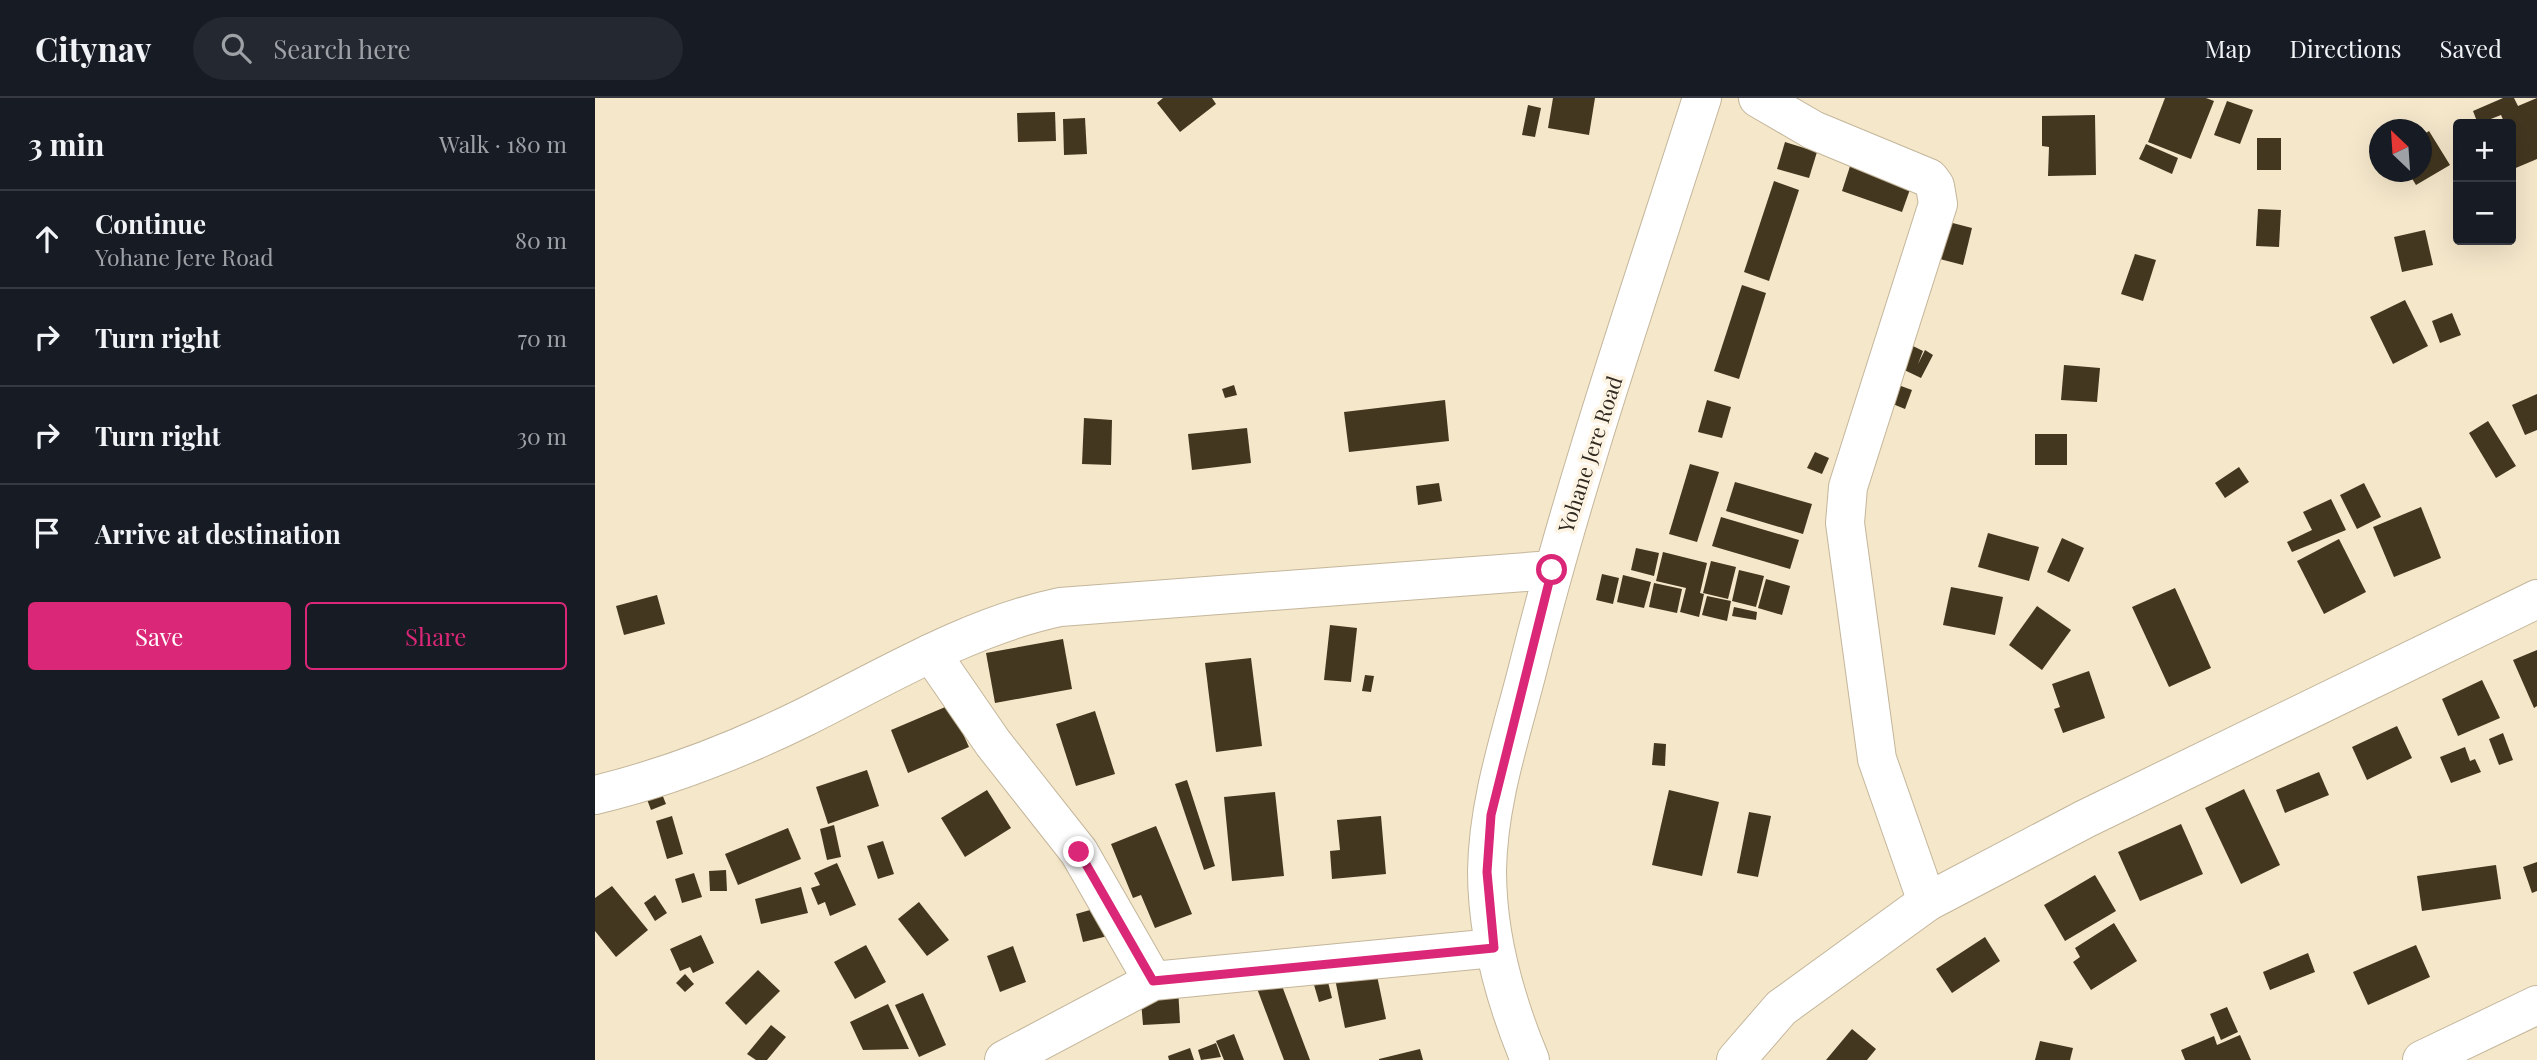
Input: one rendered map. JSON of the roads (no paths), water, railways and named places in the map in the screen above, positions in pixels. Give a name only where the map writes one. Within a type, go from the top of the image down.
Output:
[{"type":"street","name":"Yohane Jere Road","points":[[1530,1060],[1512,1017],[1494,948],[1487,872],[1491,815],[1552,570],[1702,98]]},
{"type":"street","points":[[1758,98],[1813,130],[1929,178],[1938,194],[1938,204],[1848,486],[1845,523],[1877,759],[1927,902]]},
{"type":"street","points":[[595,795],[640,783],[758,738],[931,653],[1028,614],[1060,607],[1272,594],[1552,570]]},
{"type":"street","points":[[1735,1060],[1781,1008],[1927,902],[2085,819],[2537,599]]},
{"type":"street","points":[[931,653],[993,743],[1079,852],[1153,981]]},
{"type":"street","points":[[1004,1060],[1153,981],[1494,948]]},
{"type":"street","points":[[2422,1060],[2537,1005]]}]
